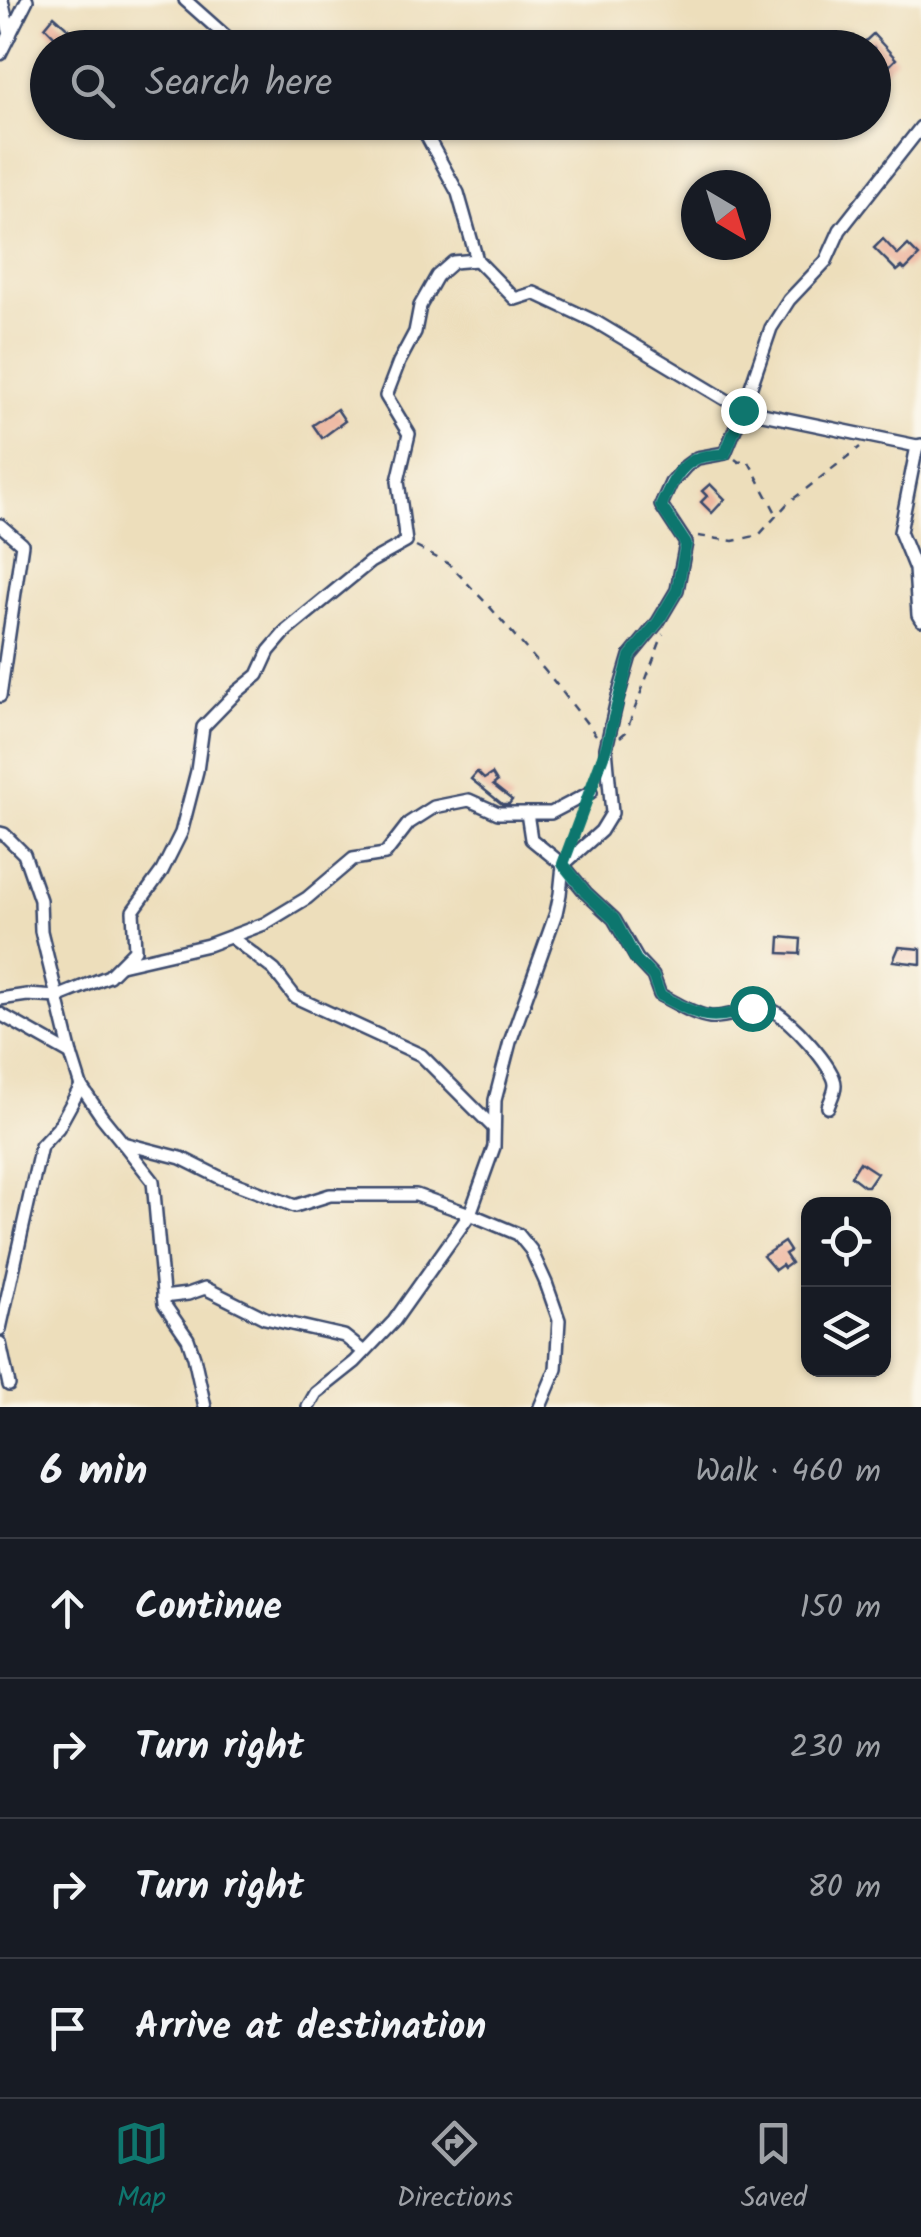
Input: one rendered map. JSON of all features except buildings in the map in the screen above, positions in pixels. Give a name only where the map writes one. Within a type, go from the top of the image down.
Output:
[{"type":"street","points":[[2,0],[10,35]]},
{"type":"street","points":[[0,54],[27,0]]},
{"type":"street","points":[[184,0],[218,30]]},
{"type":"street","points":[[308,1407],[316,1394],[394,1321],[470,1214],[494,1147],[499,1086],[530,980],[556,914],[563,864],[601,832],[612,813],[606,748],[630,656],[658,622],[677,590],[686,544],[661,506],[671,482],[697,458],[725,454],[771,328],[789,300],[826,261],[840,230],[921,126]]},
{"type":"street","points":[[429,140],[458,193],[477,260],[515,299],[534,293],[596,322],[743,410],[919,445],[900,532],[915,569],[921,620]]},
{"type":"street","points":[[0,1000],[27,995],[57,997],[110,976],[135,950],[133,911],[162,871],[181,833],[197,771],[203,727],[258,675],[269,651],[286,630],[370,562],[406,542],[398,482],[409,434],[386,396],[415,332],[420,306],[437,276],[453,262],[477,260]]},
{"type":"street","points":[[0,525],[22,544],[0,696]]},
{"type":"street","points":[[120,965],[208,945],[264,924],[308,898],[353,858],[385,854],[409,823],[434,807],[469,800],[498,812],[551,813],[590,792]]},
{"type":"street","points":[[527,813],[532,839],[563,864],[614,919],[636,960],[653,976],[660,995],[708,1017],[730,1016],[752,1008],[772,1010],[814,1048],[834,1077],[836,1086],[828,1107]]},
{"type":"street","points":[[0,833],[24,854],[40,900],[41,930],[81,1086],[153,1181],[164,1304],[188,1339],[205,1407]]},
{"type":"street","points":[[231,936],[274,970],[295,997],[421,1055],[494,1128]]},
{"type":"street","points":[[0,1014],[71,1054]]},
{"type":"street","points":[[0,1329],[41,1146],[58,1128],[81,1086]]},
{"type":"street","points":[[123,1143],[181,1158],[295,1206],[330,1195],[416,1196],[518,1234],[546,1282],[558,1320],[556,1370],[540,1407]]},
{"type":"street","points":[[163,1297],[205,1288],[265,1318],[344,1336],[364,1352]]},
{"type":"street","points":[[0,1343],[9,1384]]},
{"type":"path","points":[[682,538],[733,540],[760,536],[788,503],[873,437]]},
{"type":"path","points":[[725,454],[739,462],[748,460],[777,515]]},
{"type":"path","points":[[406,542],[448,564],[462,578],[553,680],[606,748],[626,732],[663,634]]},
{"type":"path","points":[[563,864],[590,792]]},
{"type":"route","points":[[743,410],[725,454],[697,458],[686,466],[671,482],[661,506],[686,544],[677,590],[658,622],[630,656],[606,748],[563,864],[614,919],[636,960],[653,976],[660,995],[708,1017],[730,1016],[752,1008]]}]
